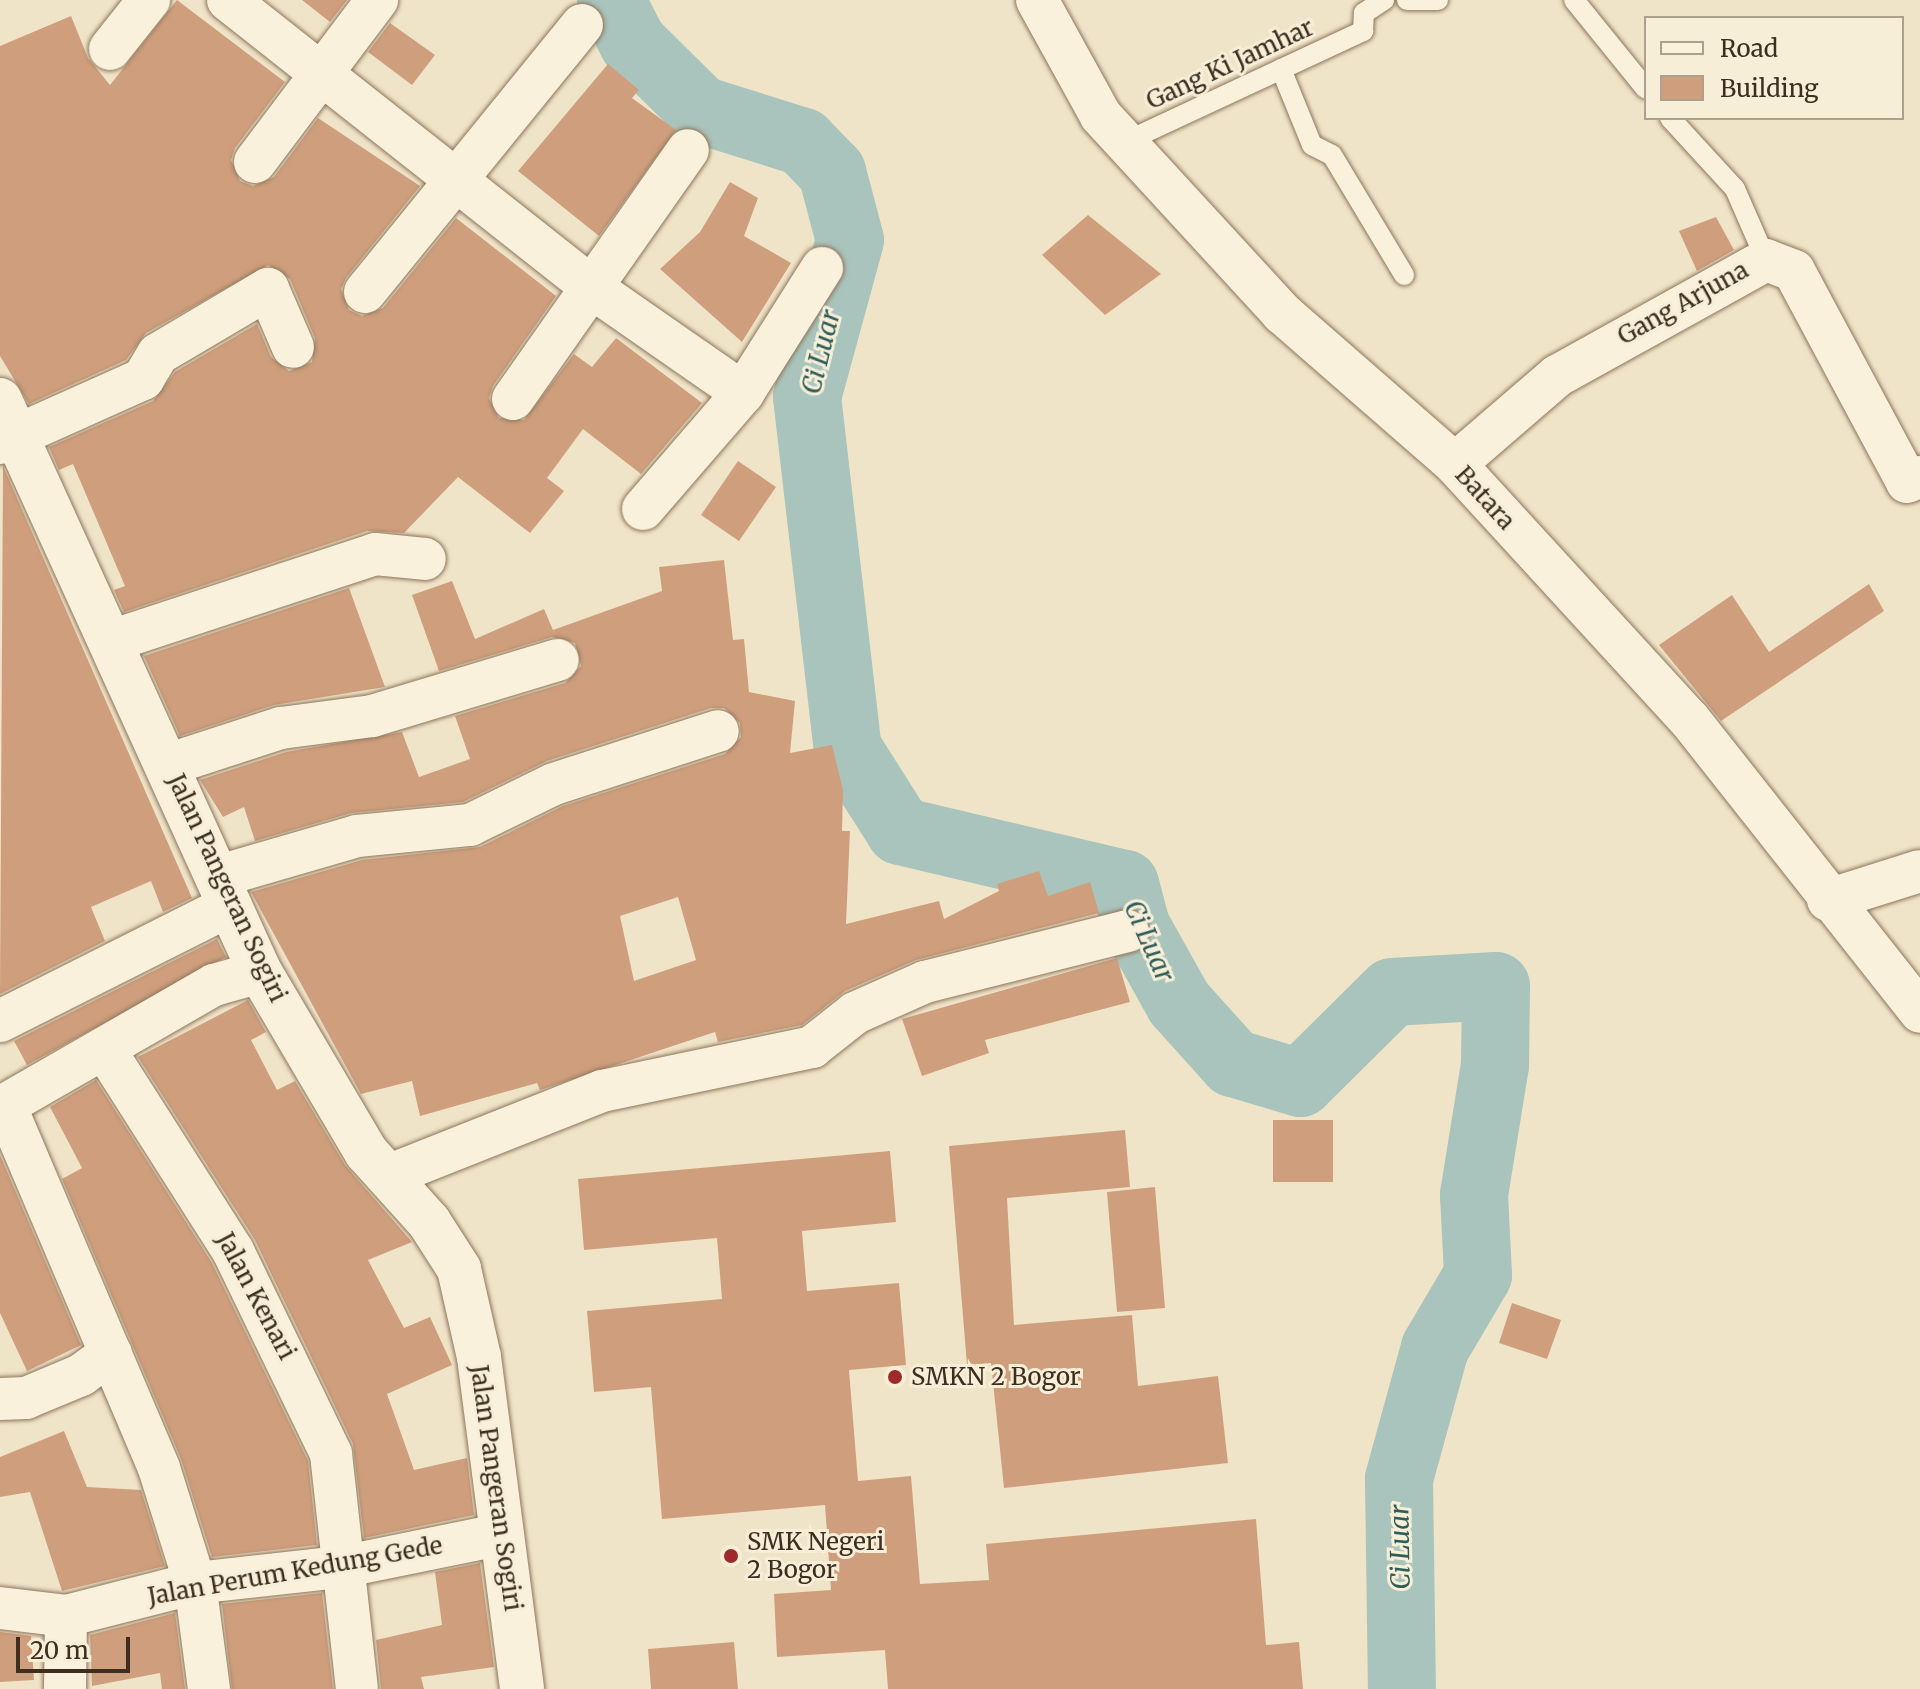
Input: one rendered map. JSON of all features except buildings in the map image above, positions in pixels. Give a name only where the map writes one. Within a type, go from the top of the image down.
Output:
[{"type":"street","points":[[110,49],[149,0]]},
{"type":"street","points":[[228,0],[319,75],[461,179],[595,290],[743,393]]},
{"type":"street","points":[[255,162],[377,0]]},
{"type":"street","name":"Batara","points":[[1037,0],[1101,116],[1282,313],[1455,464],[1689,719],[1828,900],[1920,1012]]},
{"type":"street","points":[[365,292],[461,179],[582,25]]},
{"type":"street","points":[[513,399],[595,290],[688,150]]},
{"type":"street","name":"Gang Arjuna","points":[[1455,464],[1557,376],[1766,260],[1794,271],[1907,482],[1920,477]]},
{"type":"street","points":[[643,509],[743,393],[822,268]]},
{"type":"street","points":[[5,426],[143,379],[158,354],[268,289],[293,347]]},
{"type":"street","name":"Jalan Pangeran Sogiri","points":[[5,426],[170,764],[260,972],[366,1152],[390,1175],[459,1269],[503,1534],[522,1689]]},
{"type":"street","points":[[111,641],[375,554],[425,559]]},
{"type":"street","points":[[170,764],[281,728],[372,716],[558,660]]},
{"type":"street","points":[[0,1021],[224,891],[357,836],[470,825],[554,784],[718,731]]},
{"type":"street","points":[[1828,900],[1920,871]]},
{"type":"street","points":[[390,1175],[590,1095],[812,1047],[855,1013],[925,982],[1128,931]]},
{"type":"street","points":[[209,1689],[195,1583],[111,1353],[5,1105],[214,985],[260,972]]},
{"type":"street","name":"Jalan Kenari","points":[[105,1050],[191,1175],[302,1384],[331,1454],[341,1567],[357,1689]]},
{"type":"street","points":[[0,1399],[26,1398],[111,1353]]},
{"type":"street","name":"Jalan Perum Kedung Gede","points":[[66,1616],[195,1583],[341,1567],[503,1534]]},
{"type":"street","points":[[0,1608],[66,1616],[65,1689]]},
{"type":"lane","name":"Gang Ki Jamhar","points":[[1125,142],[1363,31],[1364,13],[1384,0]]},
{"type":"lane","points":[[1407,0],[1438,0]]},
{"type":"lane","points":[[1574,0],[1644,87]]},
{"type":"lane","points":[[1281,69],[1312,145],[1332,155],[1404,275]]},
{"type":"lane","points":[[1672,120],[1735,189],[1766,260]]},
{"type":"waterway","name":"Ci Luar","points":[[611,0],[633,43],[701,110],[803,142],[832,172],[850,240],[807,397],[848,749],[900,831],[1125,884],[1136,926],[1179,1003],[1233,1063],[1300,1083],[1392,992],[1496,986],[1495,1065],[1474,1195],[1478,1275],[1435,1348],[1399,1479],[1402,1689]]},
{"type":"place","name":"SMKN 2 Bogor","points":[[895,1377]]},
{"type":"place","name":"SMK Negeri 2 Bogor","points":[[731,1556]]}]
